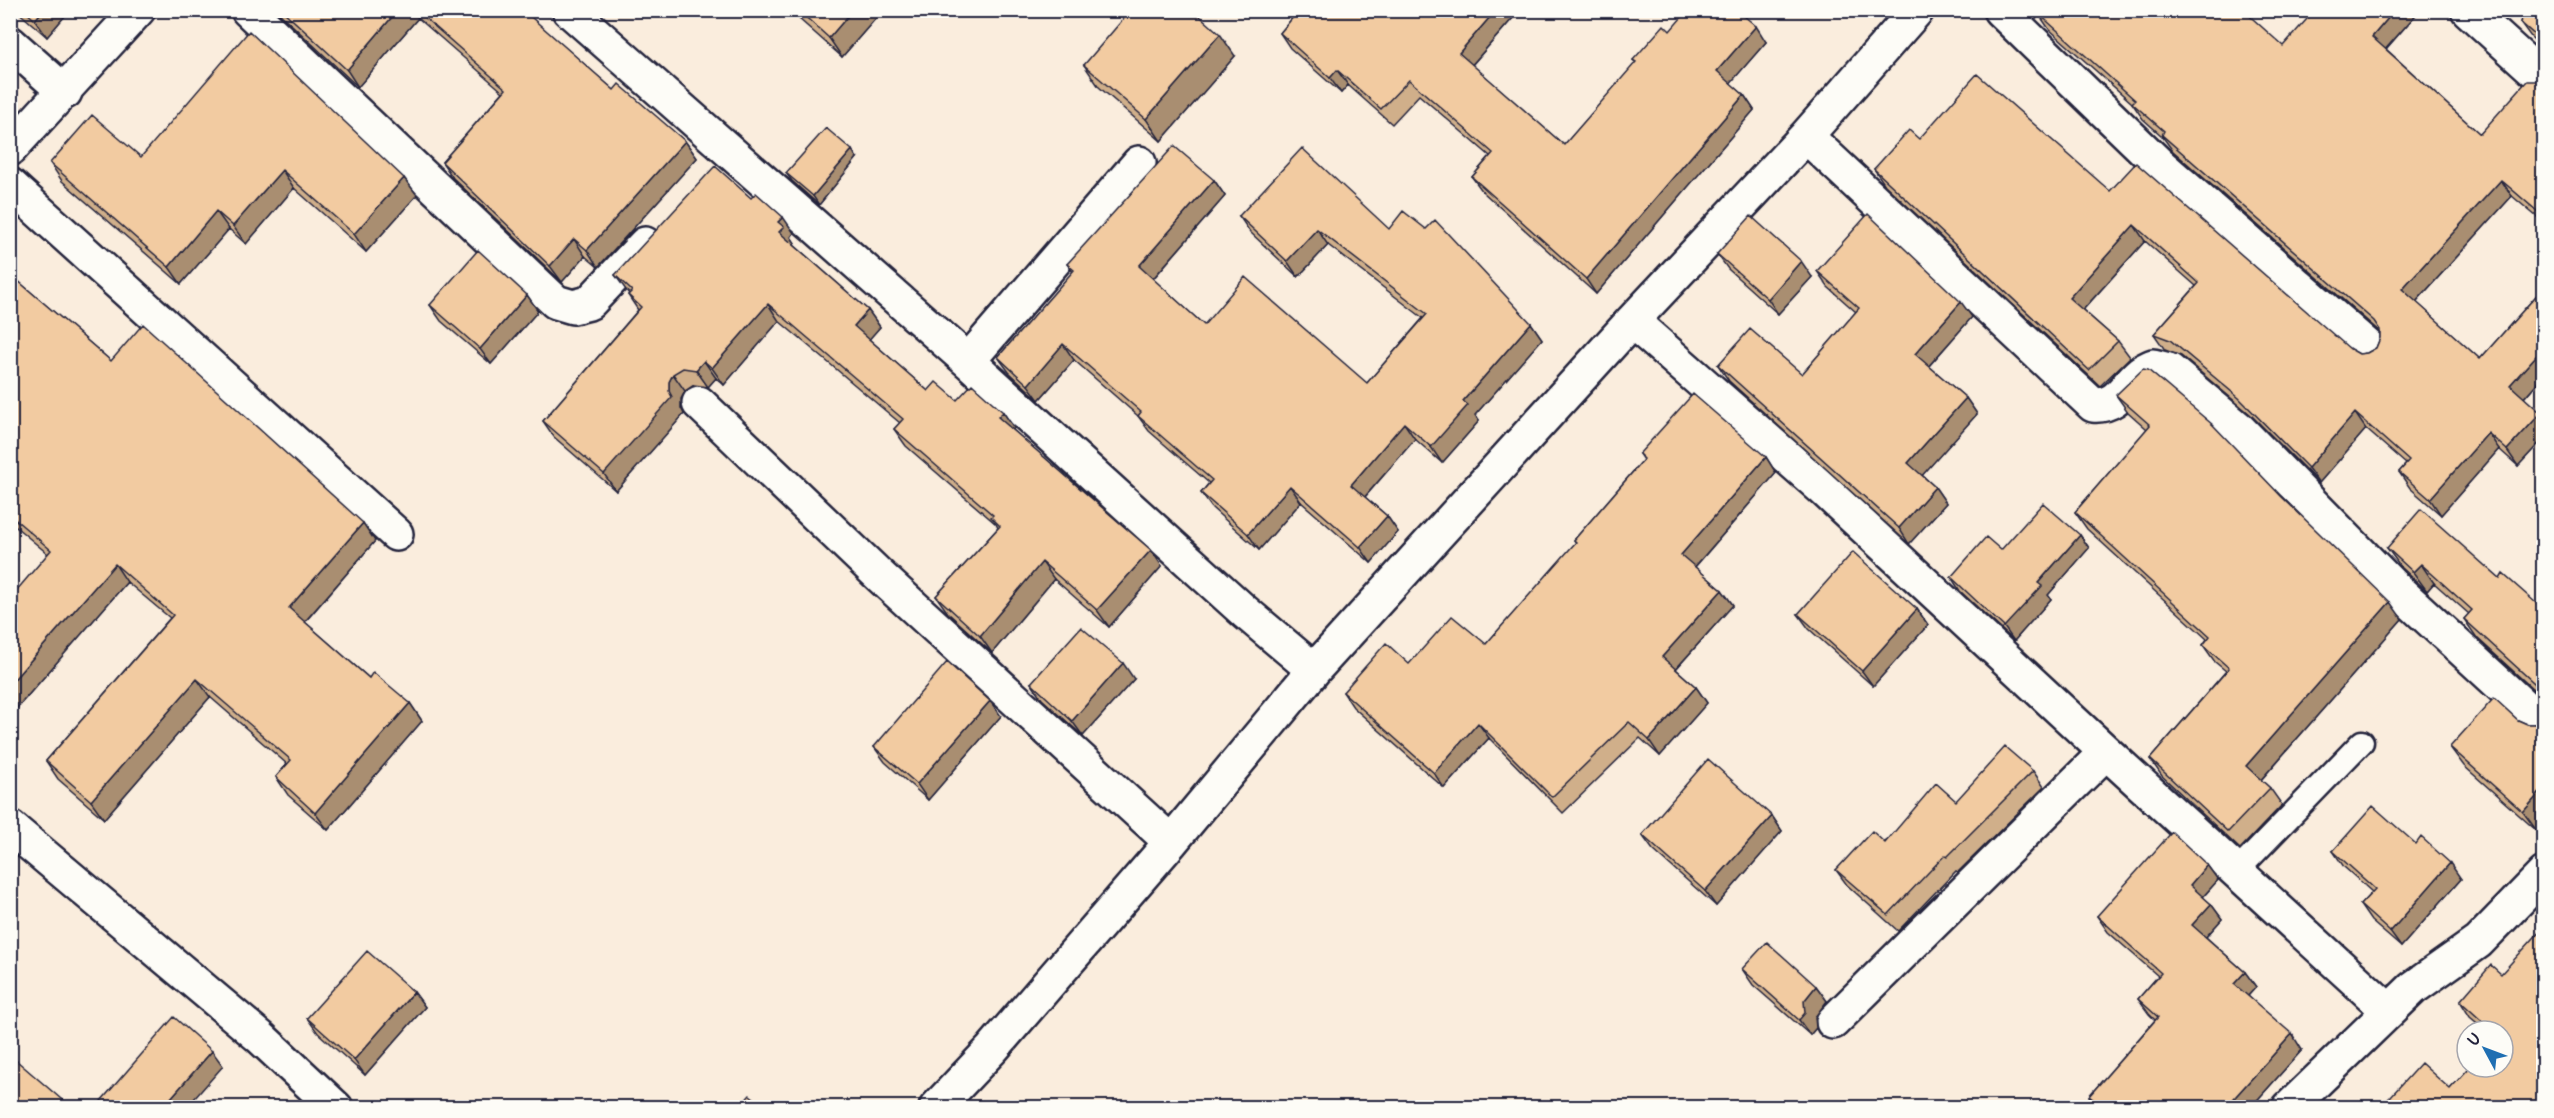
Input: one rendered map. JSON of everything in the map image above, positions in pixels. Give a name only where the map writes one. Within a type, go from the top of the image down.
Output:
[{"type":"street","points":[[10,150],[138,10]]},
{"type":"street","points":[[248,10],[556,302],[573,307],[589,303],[666,220]]},
{"type":"street","points":[[569,10],[968,361],[1245,612],[1314,670]]},
{"type":"street","points":[[2000,10],[2152,157],[2373,351]]},
{"type":"street","points":[[2468,10],[2544,79]]},
{"type":"street","points":[[936,1107],[992,1049],[1314,670],[1632,321],[1806,136],[1902,16]]},
{"type":"street","points":[[10,43],[65,92]]},
{"type":"street","points":[[1806,136],[2094,405],[2105,406],[2122,394],[2140,373],[2153,366],[2169,370],[2238,428],[2392,585],[2544,725]]},
{"type":"street","points":[[705,177],[728,151]]},
{"type":"street","points":[[968,361],[1139,163]]},
{"type":"street","points":[[10,186],[396,534]]},
{"type":"street","points":[[1632,321],[1822,488],[2389,1011]]},
{"type":"street","points":[[699,403],[881,577],[1170,842]]},
{"type":"street","points":[[1833,1022],[2106,752]]},
{"type":"street","points":[[10,827],[260,1037],[336,1107]]},
{"type":"street","points":[[2289,1107],[2413,988],[2478,942],[2544,874]]},
{"type":"lane","points":[[2237,871],[2362,742]]},
{"type":"building","points":[[24,10],[43,10],[35,20]]},
{"type":"building","points":[[282,10],[398,10],[347,70]]},
{"type":"building","points":[[416,10],[523,10],[614,90],[619,84],[685,141],[587,250],[574,239],[550,266],[442,162],[506,89]]},
{"type":"building","points":[[798,10],[853,10],[829,38]]},
{"type":"building","points":[[1131,10],[1193,10],[1220,34],[1146,119],[1084,65]]},
{"type":"building","points":[[1299,10],[1496,10],[1459,53],[1564,145],[1636,62],[1633,60],[1664,25],[1670,31],[1688,10],[1737,10],[1756,26],[1717,71],[1744,95],[1586,279],[1472,177],[1493,153],[1409,80],[1381,109],[1337,70],[1330,78],[1280,33]]},
{"type":"building","points":[[2040,10],[2243,10],[2283,46],[2315,10],[2395,10],[2372,37],[2480,134],[2527,81],[2538,81],[2544,78],[2544,217],[2501,180],[2402,289],[2480,359],[2544,287],[2544,347],[2510,385],[2541,413],[2507,450],[2488,433],[2430,499],[2399,472],[2409,461],[2355,413],[2308,468],[2239,398],[2170,340],[2154,334],[2199,283],[2134,225],[2069,298],[2118,341],[2089,370],[1874,169],[1909,130],[1919,139],[1977,74],[2110,191],[2136,163],[2350,349],[2359,354],[2376,348],[2380,330],[2374,321],[2162,135],[2164,131],[2132,103],[2135,100],[2038,13]]},
{"type":"building","points":[[2518,10],[2544,10],[2544,43],[2520,22],[2524,16]]},
{"type":"building","points":[[249,31],[404,178],[354,234],[282,170],[233,226],[216,211],[169,267],[50,163],[92,115],[141,157]]},
{"type":"building","points":[[826,128],[852,150],[813,196],[786,173]]},
{"type":"building","points":[[1174,146],[1214,180],[1139,266],[1204,325],[1245,277],[1367,383],[1427,314],[1317,229],[1287,261],[1239,216],[1302,148],[1389,229],[1403,211],[1426,229],[1435,220],[1531,323],[1463,401],[1468,405],[1431,447],[1404,423],[1351,485],[1387,516],[1360,547],[1290,486],[1248,534],[1201,493],[1212,480],[1138,416],[1141,412],[1063,344],[1028,385],[998,357],[1074,270],[1067,264]]},
{"type":"building","points":[[715,166],[751,198],[756,193],[783,217],[778,222],[784,227],[779,232],[868,310],[854,326],[928,391],[936,382],[957,400],[972,384],[1003,412],[998,417],[1151,550],[1097,610],[1042,562],[980,636],[936,596],[1000,526],[991,517],[993,515],[894,429],[903,419],[768,304],[712,368],[704,361],[696,370],[683,368],[673,374],[669,382],[672,397],[604,474],[543,421],[641,307],[628,295],[632,291],[615,275]]},
{"type":"building","points":[[1868,214],[1961,302],[1915,354],[1966,398],[1908,463],[1935,487],[1899,528],[1718,365],[1750,329],[1802,374],[1859,308],[1817,271]]},
{"type":"building","points":[[1751,216],[1801,261],[1768,299],[1717,254]]},
{"type":"building","points":[[478,250],[527,295],[480,349],[430,305]]},
{"type":"building","points":[[10,274],[111,361],[143,324],[363,523],[289,608],[369,678],[373,672],[410,703],[315,813],[276,777],[291,760],[197,679],[91,801],[46,761],[173,615],[115,564],[10,684],[10,598],[51,550],[10,515]]},
{"type":"building","points":[[2143,369],[2148,370],[2213,425],[2281,496],[2390,602],[2246,766],[2270,788],[2228,832],[2150,759],[2229,668],[2203,645],[2210,636],[2075,512],[2150,425],[2116,395]]},
{"type":"building","points":[[1693,394],[1766,457],[1681,555],[1722,590],[1662,657],[1696,687],[1649,740],[1629,722],[1552,797],[1478,723],[1434,773],[1343,692],[1386,643],[1409,664],[1452,616],[1486,644],[1576,542],[1574,540],[1644,459],[1639,454]]},
{"type":"building","points":[[2043,503],[2080,535],[2038,583],[2042,586],[2004,627],[1951,577],[1986,537],[2001,550]]},
{"type":"building","points":[[2421,509],[2500,579],[2503,574],[2544,610],[2544,692],[2464,619],[2472,610],[2421,564],[2413,572],[2387,548]]},
{"type":"building","points":[[1853,552],[1917,609],[1862,671],[1798,614]]},
{"type":"building","points":[[1081,627],[1123,663],[1072,721],[1031,683]]},
{"type":"building","points":[[947,662],[990,701],[917,784],[874,747]]},
{"type":"building","points":[[2494,698],[2518,720],[2527,724],[2537,724],[2544,719],[2544,788],[2523,812],[2450,747]]},
{"type":"building","points":[[2005,747],[2033,771],[1947,857],[1945,855],[1888,915],[1836,870],[1872,831],[1885,843],[1936,783],[1956,801]]},
{"type":"building","points":[[1708,759],[1772,816],[1705,891],[1642,835]]},
{"type":"building","points":[[2373,806],[2416,844],[2421,837],[2450,863],[2390,932],[2360,905],[2375,889],[2333,851]]},
{"type":"building","points":[[2172,832],[2207,865],[2190,885],[2211,904],[2192,925],[2245,972],[2234,984],[2292,1034],[2226,1107],[2103,1107],[2089,1096],[2158,1017],[2138,999],[2161,973],[2097,916]]},
{"type":"building","points":[[2544,927],[2544,1107],[2381,1107],[2421,1063],[2450,1089],[2459,1079],[2515,1079],[2515,1019],[2480,1019],[2460,1001],[2491,965],[2501,974]]},
{"type":"building","points":[[1767,942],[1816,986],[1804,1001],[1805,1013],[1799,1020],[1742,969]]},
{"type":"building","points":[[367,951],[414,992],[354,1060],[307,1018]]},
{"type":"building","points":[[174,1017],[212,1051],[163,1107],[109,1107],[101,1101]]},
{"type":"building","points":[[10,1055],[68,1105],[66,1107],[10,1107]]},
{"type":"building","points":[[750,1095],[765,1107],[739,1107]]}]
